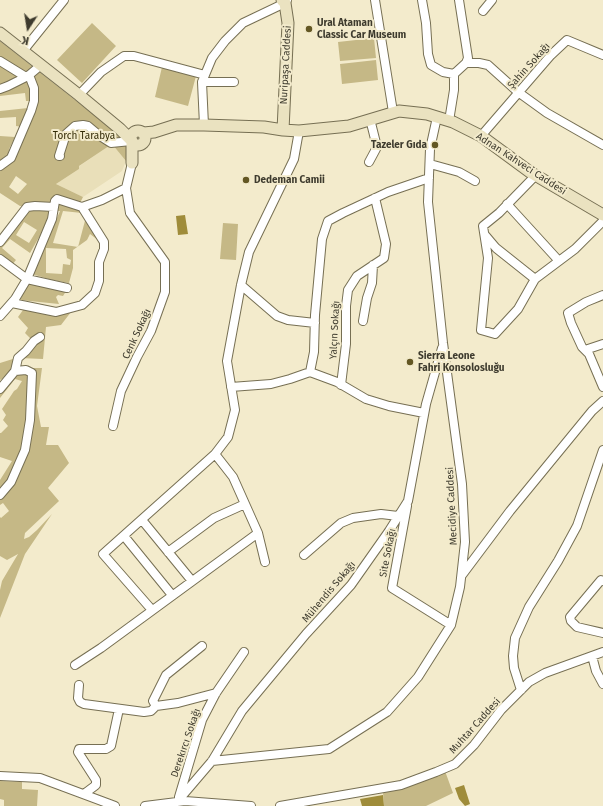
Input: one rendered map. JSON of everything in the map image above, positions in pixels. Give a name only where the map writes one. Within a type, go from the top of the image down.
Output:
[{"type":"main road","name":"Nuripaşa Caddesi","points":[[283,130],[288,23],[285,1]]},
{"type":"main road","points":[[0,33],[120,129],[139,138],[132,163]]},
{"type":"main road","name":"Adnan Kahveci Caddesi","points":[[139,138],[176,125],[264,127],[299,131],[349,126],[399,111],[427,114],[449,121],[481,136],[536,175],[603,215]]},
{"type":"street","points":[[23,51],[64,0]]},
{"type":"street","points":[[375,0],[393,112]]},
{"type":"street","points":[[422,0],[426,23],[428,54],[431,65],[443,72],[454,74]]},
{"type":"street","points":[[449,121],[454,90],[454,74],[466,63],[468,58],[459,0]]},
{"type":"street","points":[[483,11],[492,0]]},
{"type":"street","points":[[204,125],[204,79],[212,58],[225,41],[244,23],[285,1]]},
{"type":"street","name":"Şahin Sokağı","points":[[481,136],[551,54],[567,40],[603,56]]},
{"type":"street","points":[[79,95],[101,72],[124,56],[134,56],[204,79],[234,82]]},
{"type":"street","points":[[0,61],[27,76],[34,88],[34,101],[31,111],[11,158],[0,166]]},
{"type":"street","points":[[466,63],[488,65],[518,92],[547,113],[603,145]]},
{"type":"street","points":[[0,89],[27,76],[41,65]]},
{"type":"street","name":"Mecidiye Caddesi","points":[[212,760],[329,749],[387,712],[418,677],[451,625],[462,576],[465,542],[462,484],[443,343],[428,202],[430,150],[437,117]]},
{"type":"street","points":[[369,162],[376,149],[370,119]]},
{"type":"street","points":[[60,156],[66,134],[76,126],[88,126],[111,143],[139,138]]},
{"type":"street","points":[[152,610],[103,554],[215,454],[228,437],[235,410],[227,360],[248,252],[294,159],[299,131]]},
{"type":"street","name":"Cenk Sokağı","points":[[113,426],[121,391],[151,331],[165,292],[165,262],[130,213],[126,188],[132,163]]},
{"type":"street","points":[[430,164],[459,172],[475,181]]},
{"type":"street","points":[[536,175],[499,213],[483,226],[488,258],[482,330],[495,334],[518,309],[535,279],[575,249],[603,222]]},
{"type":"street","points":[[310,372],[314,352],[322,239],[328,221],[343,212],[388,192],[429,178]]},
{"type":"street","points":[[0,316],[12,303],[27,279],[52,219],[55,201],[57,199],[82,207],[102,200],[126,188]]},
{"type":"street","name":"Yalçın Sokağı","points":[[341,384],[346,344],[346,306],[348,290],[357,276],[384,258],[386,244],[375,198]]},
{"type":"street","points":[[508,204],[559,261]]},
{"type":"street","points":[[0,242],[27,207],[54,207]]},
{"type":"street","points":[[12,303],[56,312],[82,305],[97,289],[99,281],[99,262],[104,249],[104,242],[82,207]]},
{"type":"street","points":[[484,235],[496,248],[535,279]]},
{"type":"street","points":[[0,259],[27,279],[67,288]]},
{"type":"street","points":[[363,321],[367,298],[372,283],[373,264]]},
{"type":"street","points":[[241,285],[277,316],[288,320],[315,323]]},
{"type":"street","points":[[603,295],[586,302],[568,313],[582,347],[589,354],[603,387]]},
{"type":"street","points":[[0,389],[15,371],[18,358],[26,351],[34,340],[40,338]]},
{"type":"street","name":"Mühendis Sokağı","points":[[177,802],[212,760],[242,711],[306,634],[351,585],[408,501],[424,413],[443,343]]},
{"type":"street","points":[[585,350],[603,344]]},
{"type":"street","points":[[0,495],[11,482],[25,450],[30,420],[32,373],[26,370],[15,371]]},
{"type":"street","points":[[231,387],[271,384],[310,372],[341,384],[366,399],[389,406],[424,413]]},
{"type":"street","points":[[462,576],[510,511],[592,411],[603,401]]},
{"type":"street","points":[[521,690],[514,668],[513,656],[515,638],[529,607],[558,561],[577,526],[603,450]]},
{"type":"street","points":[[215,454],[233,477],[258,533],[266,562]]},
{"type":"street","name":"Site Sokağı","points":[[408,501],[392,588],[451,625]]},
{"type":"street","points":[[168,552],[214,518],[245,504]]},
{"type":"street","points":[[304,556],[341,523],[353,518],[381,514],[398,516]]},
{"type":"street","points":[[142,520],[192,581]]},
{"type":"street","points":[[75,665],[101,648],[258,533]]},
{"type":"street","points":[[124,536],[172,595]]},
{"type":"street","points":[[603,581],[601,580],[570,617],[571,621],[577,627],[603,633]]},
{"type":"street","points":[[156,706],[153,701],[166,675],[202,646]]},
{"type":"street","name":"Derekırcı Sokağı","points":[[177,802],[202,720],[216,693],[244,652]]},
{"type":"street","name":"Muhtar Caddesi","points":[[280,806],[401,785],[455,764],[474,745],[501,710],[529,682],[545,673],[603,652]]},
{"type":"street","points":[[592,656],[596,671],[603,684]]},
{"type":"street","points":[[79,685],[78,698],[80,702],[144,712],[151,711],[156,706],[178,703],[216,693]]},
{"type":"street","points":[[84,794],[96,785],[96,780],[78,752],[79,749],[106,749],[111,746],[119,709]]},
{"type":"street","points":[[0,776],[40,778],[115,806]]},
{"type":"street","points":[[145,806],[185,801],[251,806]]},
{"type":"shaded area","name":"Torch Tarabya","points":[[112,144],[126,161],[122,171],[83,197],[56,184],[79,169],[78,167]]},
{"type":"shaded area","points":[[185,215],[188,234],[178,235],[176,216]]},
{"type":"shaded area","points":[[464,785],[470,804],[465,806],[459,799],[455,788]]},
{"type":"shaded area","points":[[383,795],[384,806],[362,806],[360,799]]},
{"type":"green space","points":[[92,23],[116,46],[82,83],[57,60]]},
{"type":"green space","points":[[374,38],[376,58],[340,61],[338,42]]},
{"type":"green space","points":[[0,41],[124,137],[129,151],[126,161],[112,144],[79,166],[79,169],[56,184],[83,197],[80,203],[82,213],[63,211],[53,243],[77,247],[73,250],[73,268],[69,283],[32,274],[60,211],[54,211],[30,253],[10,239],[2,248],[16,260],[11,266],[0,260],[0,244],[25,206],[20,206],[0,193],[0,136],[15,137],[9,149],[8,159],[21,140],[33,118],[37,95],[32,101],[26,101],[25,93],[0,96],[0,63],[7,71],[10,65],[0,58]],"holes":[[[16,176],[27,184],[18,194],[9,187]],[[24,222],[37,230],[29,243],[16,235]],[[46,248],[66,249],[67,258],[71,260],[70,265],[63,264],[62,274],[46,273]]]},
{"type":"green space","points":[[376,60],[378,80],[342,84],[340,64]]},
{"type":"green space","points":[[162,67],[196,76],[188,106],[155,97]]},
{"type":"green space","points":[[28,108],[22,127],[16,126],[16,117],[0,118],[0,111]]},
{"type":"green space","points":[[86,217],[102,243],[90,234],[87,240],[78,246]]},
{"type":"green space","points":[[223,223],[238,224],[236,260],[220,259]]},
{"type":"green space","points":[[28,284],[68,288],[63,296],[58,295],[56,297],[59,304],[20,300]]},
{"type":"green space","points":[[23,310],[71,312],[61,325],[46,327],[43,359],[20,358],[20,368],[42,368],[37,406],[41,427],[49,427],[46,445],[58,445],[69,463],[48,488],[59,501],[25,533],[24,539],[29,537],[37,530],[52,514],[25,554],[0,618],[0,590],[2,581],[18,554],[7,560],[0,556],[0,517],[1,518],[9,511],[3,503],[0,505],[0,480],[12,461],[0,457],[0,433],[8,426],[3,420],[6,415],[2,409],[22,381],[15,379],[0,398],[0,390],[11,373],[0,380],[0,363],[16,358],[31,339],[25,333],[28,328],[18,317]]},
{"type":"green space","points":[[445,771],[453,793],[426,806],[384,806],[383,792],[406,786]]},
{"type":"green space","points":[[0,781],[22,782],[22,789],[38,790],[37,806],[4,806],[4,800],[0,799]]},
{"type":"place","name":"Ural Ataman Classic Car Museum","points":[[309,29]]},
{"type":"place","name":"Tazeler Gıda","points":[[435,145]]},
{"type":"place","name":"Dedeman Camii","points":[[246,180]]},
{"type":"place","name":"Sierra Leone Fahri Konsolosluğu","points":[[410,362]]}]
